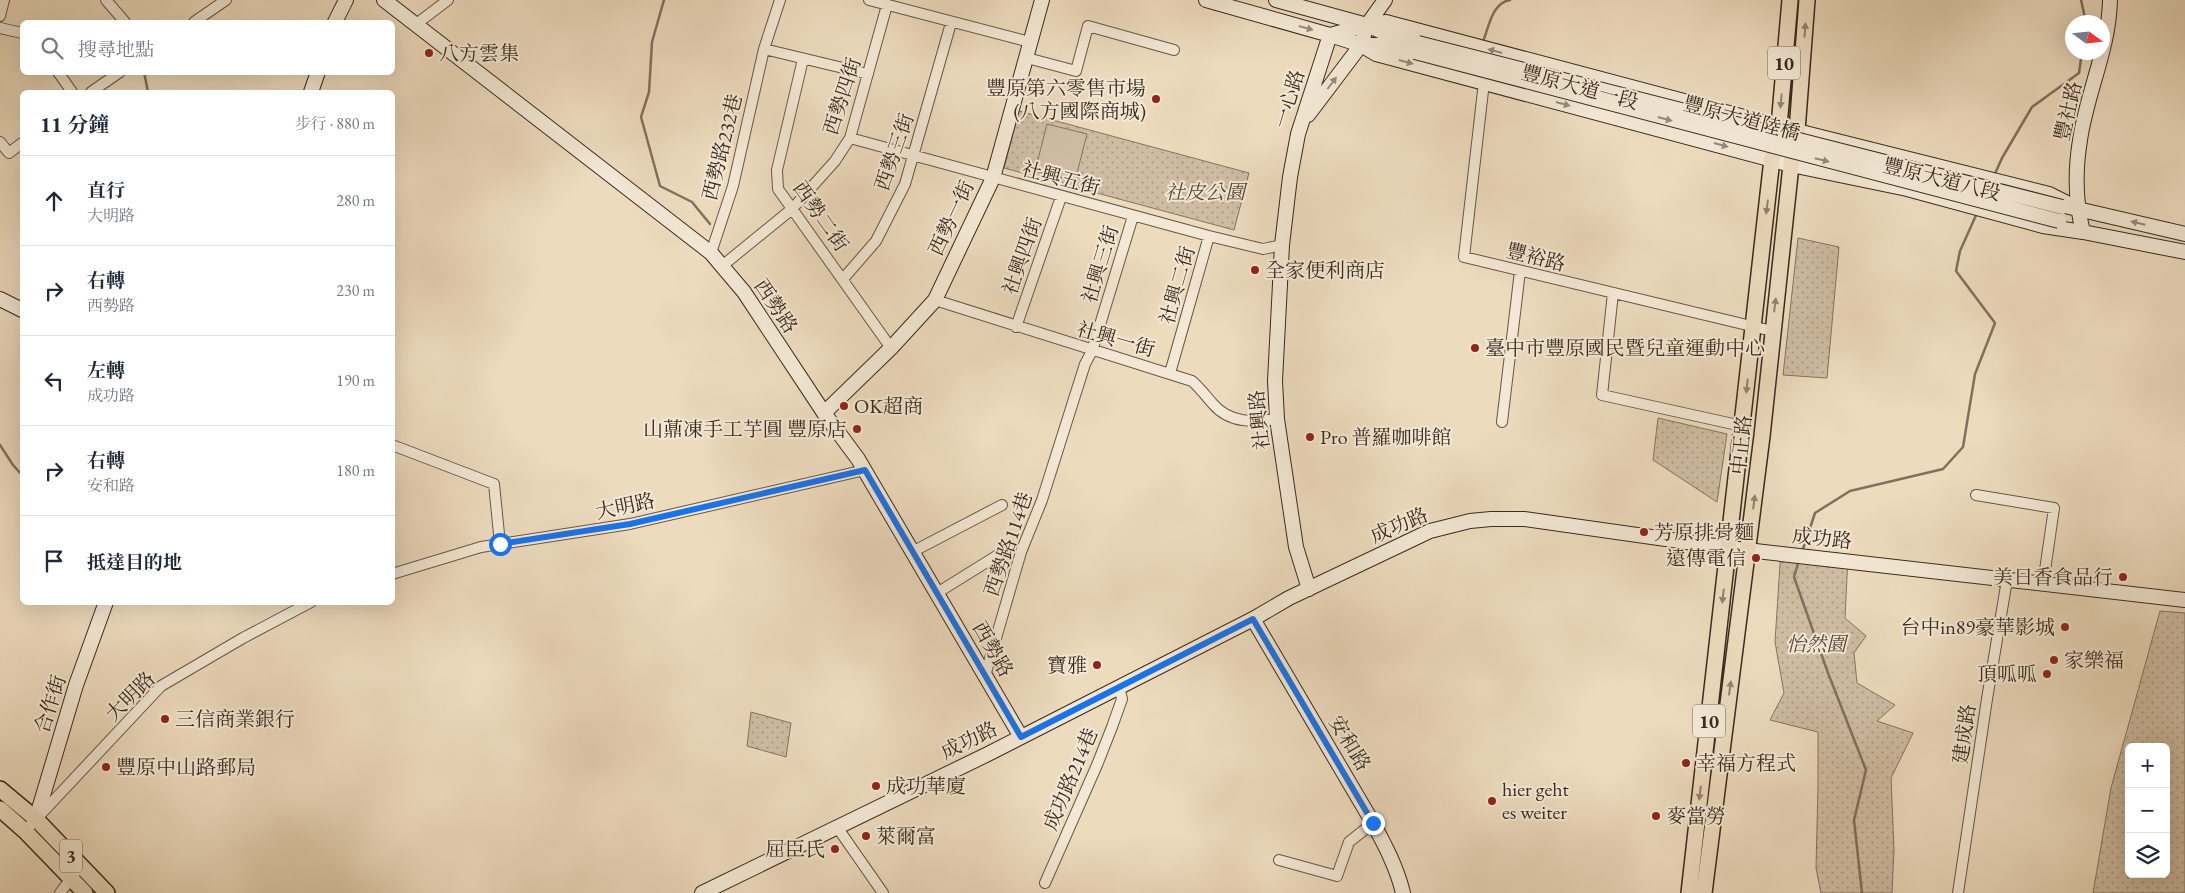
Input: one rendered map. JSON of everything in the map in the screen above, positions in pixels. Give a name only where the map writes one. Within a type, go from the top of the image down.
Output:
[{"type":"main road","name":"中正路","points":[[1689,893],[1772,159],[1779,126],[1790,0]]},
{"type":"main road","name":"中正路","points":[[1704,893],[1762,436],[1772,330],[1791,165],[1797,131],[1807,0]]},
{"type":"main road","name":"3","points":[[0,789],[36,819],[76,872],[85,893]]},
{"type":"main road","name":"3","points":[[0,809],[76,872],[107,893]]},
{"type":"street","points":[[0,16],[4,0]]},
{"type":"street","points":[[106,0],[123,20]]},
{"type":"street","points":[[197,20],[226,0]]},
{"type":"street","points":[[336,20],[346,0]]},
{"type":"street","name":"西勢路","points":[[384,0],[710,253],[722,266],[744,292],[824,413],[865,470],[1021,737]]},
{"type":"street","points":[[415,25],[448,0]]},
{"type":"street","name":"西勢路232巷","points":[[710,253],[733,186],[764,49],[780,0]]},
{"type":"street","points":[[869,0],[951,23],[1030,42]]},
{"type":"street","name":"西勢一街","points":[[824,413],[891,348],[935,300],[993,178],[1042,0]]},
{"type":"street","name":"豐原大道一段","points":[[1206,0],[1330,35],[1361,45],[1376,54],[1791,165]]},
{"type":"street","name":"豐原大道一段","points":[[1276,0],[1367,25],[1416,48]]},
{"type":"street","points":[[1302,122],[1361,45],[1367,25],[1385,0]]},
{"type":"street","name":"豐社路","points":[[2083,232],[2077,208],[2076,182],[2080,138],[2106,41],[2110,0]]},
{"type":"street","name":"西勢四街","points":[[722,266],[792,209],[835,161],[850,138],[887,5]]},
{"type":"street","name":"豐原大道一段","points":[[1367,25],[1386,22],[1797,131]]},
{"type":"street","name":"西勢三街","points":[[843,279],[876,241],[905,184],[915,157],[951,23]]},
{"type":"street","points":[[1330,35],[1367,25]]},
{"type":"street","points":[[1027,58],[1076,71],[1088,26],[1174,50]]},
{"type":"street","points":[[0,28],[20,33]]},
{"type":"street","name":"一心路","points":[[1282,245],[1290,177],[1302,122],[1330,35]]},
{"type":"street","name":"豐原大道一段","points":[[1361,45],[1416,48]]},
{"type":"street","name":"豐原大道陸橋","points":[[1416,48],[2062,207]]},
{"type":"street","name":"豐原大道陸橋","points":[[1416,48],[2059,221]]},
{"type":"street","points":[[764,49],[868,74]]},
{"type":"street","name":"西勢二街","points":[[803,59],[777,170],[778,188],[891,348]]},
{"type":"street","points":[[60,75],[71,90]]},
{"type":"street","points":[[95,90],[116,75]]},
{"type":"street","points":[[312,90],[317,75]]},
{"type":"street","name":"豐裕路","points":[[1484,82],[1464,257],[1772,330]]},
{"type":"street","name":"豐原大道八段","points":[[1797,131],[2048,194],[2077,208]]},
{"type":"street","name":"社興五街","points":[[850,138],[1209,236],[1263,249],[1282,245]]},
{"type":"street","points":[[0,142],[9,153],[20,145]]},
{"type":"street","name":"豐原大道八段","points":[[1791,165],[1907,189],[2043,226],[2185,252]]},
{"type":"street","name":"社興四街","points":[[1016,327],[1061,197]]},
{"type":"street","name":"豐原大道八段","points":[[2062,207],[2077,208],[2185,234]]},
{"type":"street","name":"社興三街","points":[[1067,424],[1085,364],[1092,351],[1133,216]]},
{"type":"street","name":"豐原大道八段","points":[[2059,221],[2083,232]]},
{"type":"street","name":"社興二街","points":[[1170,373],[1209,236]]},
{"type":"street","name":"社興路","points":[[1282,245],[1275,381],[1277,419],[1296,547],[1309,589]]},
{"type":"street","points":[[1502,422],[1520,271]]},
{"type":"street","points":[[1613,293],[1602,395],[1742,426]]},
{"type":"street","points":[[0,300],[20,309]]},
{"type":"street","name":"社興一街","points":[[935,300],[1192,381],[1215,406],[1236,420],[1257,422],[1277,419]]},
{"type":"street","name":"西勢路114巷","points":[[985,676],[1021,552],[1042,500],[1067,424]]},
{"type":"street","points":[[395,446],[494,484],[500,544]]},
{"type":"street","name":"大明路","points":[[395,573],[421,564],[500,544],[630,524],[865,470]]},
{"type":"street","points":[[1976,495],[2054,508],[2043,584]]},
{"type":"street","points":[[912,552],[1002,505]]},
{"type":"street","name":"成功路","points":[[702,893],[1021,737],[1309,589],[1430,531],[1470,521],[1524,519],[1729,548],[2185,600]]},
{"type":"street","points":[[937,594],[998,555]]},
{"type":"street","name":"建成路","points":[[1958,893],[2007,580]]},
{"type":"street","name":"合作街","points":[[36,819],[76,685],[105,605]]},
{"type":"street","name":"大明路","points":[[25,831],[161,686],[243,638],[305,605]]},
{"type":"street","name":"安和路","points":[[1253,619],[1373,823],[1390,856],[1403,893]]},
{"type":"street","name":"成功路214巷","points":[[1045,883],[1106,742],[1122,699],[1119,687]]},
{"type":"street","points":[[1280,860],[1337,876],[1349,842],[1373,823]]},
{"type":"street","points":[[837,827],[883,893]]},
{"type":"street","points":[[60,893],[76,872]]},
{"type":"green space","name":"社皮公園","points":[[1019,111],[1249,173],[1234,230],[1004,168]]},
{"type":"green space","points":[[1047,124],[1087,134],[1075,181],[1035,171]]},
{"type":"green space","points":[[1798,238],[1839,247],[1827,378],[1783,375]]},
{"type":"green space","points":[[1658,418],[1727,434],[1717,502],[1653,460]]},
{"type":"green space","name":"怡然園","points":[[1781,549],[1848,556],[1845,618],[1866,636],[1854,653],[1857,683],[1895,705],[1877,721],[1913,733],[1891,778],[1894,850],[1892,893],[1821,893],[1816,868],[1818,732],[1770,720],[1784,693],[1775,642]]},
{"type":"green space","points":[[2160,611],[2185,613],[2185,893],[2093,893],[2111,788]]},
{"type":"green space","points":[[751,712],[791,723],[786,757],[747,746]]},
{"type":"waterway","points":[[664,0],[652,42],[649,92],[641,117],[660,186],[692,202],[710,224]]},
{"type":"waterway","points":[[1483,42],[1495,10],[1504,2],[1510,0]]},
{"type":"waterway","points":[[2081,0],[2084,15]]},
{"type":"waterway","points":[[1994,176],[2002,158],[2032,107],[2079,73],[2081,60]]},
{"type":"waterway","points":[[145,75],[148,90]]},
{"type":"waterway","points":[[1802,552],[1815,513],[1850,491],[1943,469],[1963,447],[1975,374],[1995,323],[1956,271],[1960,251],[1977,213]]},
{"type":"waterway","points":[[0,445],[20,473]]},
{"type":"waterway","points":[[1799,560],[1794,577],[1828,673],[1866,770],[1854,820],[1862,893]]},
{"type":"place","name":"八方雲集","points":[[429,53]]},
{"type":"place","name":"豐原第六零售市場 (八方國際商城)","points":[[1156,99]]},
{"type":"place","name":"全家便利商店","points":[[1255,270]]},
{"type":"place","name":"臺中市豐原國民暨兒童運動中心","points":[[1475,348]]},
{"type":"place","name":"OK超商","points":[[844,406]]},
{"type":"place","name":"山薡凍手工芋圓 豐原店","points":[[857,429]]},
{"type":"place","name":"Pro 普羅咖啡館","points":[[1310,437]]},
{"type":"place","name":"芳原排骨麵","points":[[1644,532]]},
{"type":"place","name":"遠傳電信","points":[[1756,558]]},
{"type":"place","name":"美日香食品行","points":[[2123,577]]},
{"type":"place","name":"台中in89豪華影城","points":[[2065,627]]},
{"type":"place","name":"家樂福","points":[[2054,660]]},
{"type":"place","name":"寶雅","points":[[1097,665]]},
{"type":"place","name":"頂呱呱","points":[[2047,674]]},
{"type":"place","name":"三信商業銀行","points":[[165,719]]},
{"type":"place","name":"幸福方程式","points":[[1686,763]]},
{"type":"place","name":"豐原中山路郵局","points":[[106,767]]},
{"type":"place","name":"成功華廈","points":[[876,786]]},
{"type":"place","name":"hier geht es weiter","points":[[1492,801]]},
{"type":"place","name":"麥當勞","points":[[1656,816]]},
{"type":"place","name":"萊爾富","points":[[866,836]]},
{"type":"place","name":"屈臣氏","points":[[835,849]]},
{"type":"route","points":[[500,544],[630,524],[865,470],[1021,737],[1253,619],[1373,823]]}]
